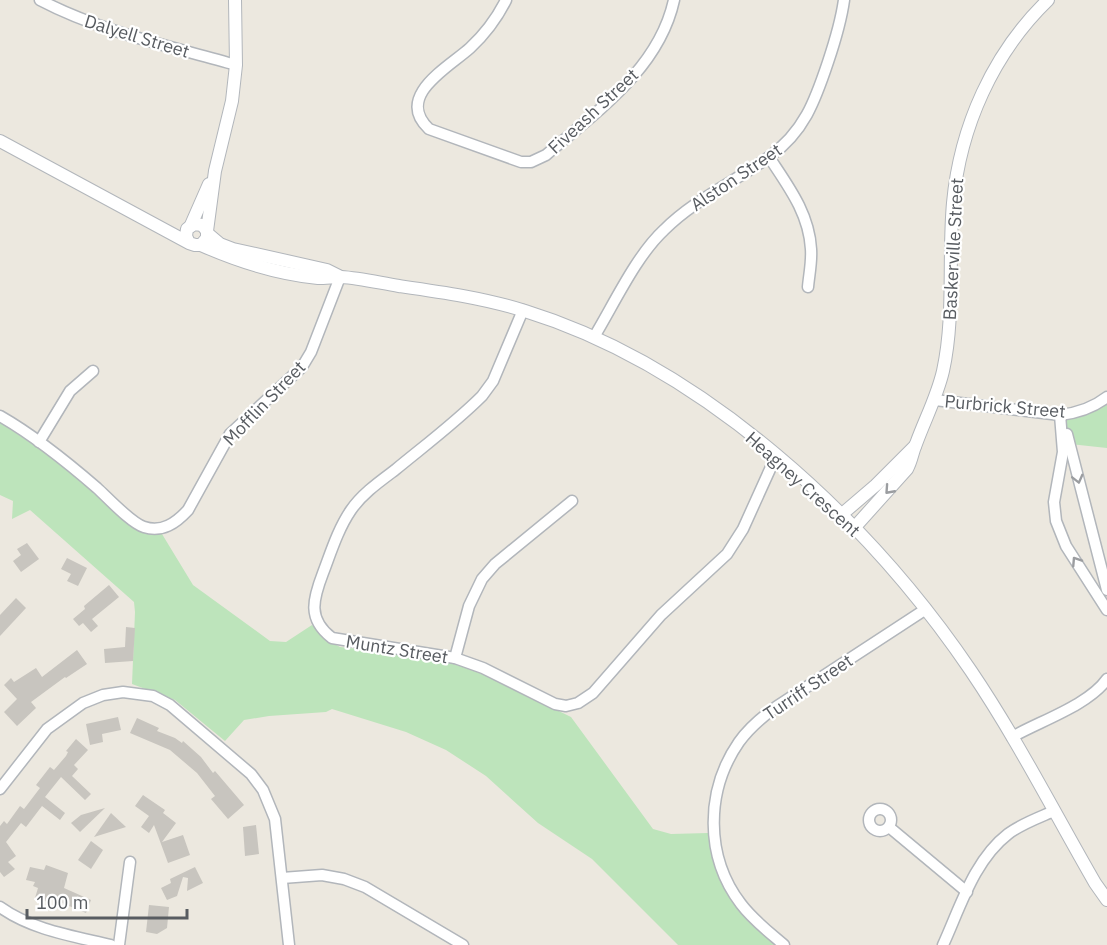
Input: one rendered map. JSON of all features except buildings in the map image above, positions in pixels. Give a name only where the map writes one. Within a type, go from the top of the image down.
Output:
[{"type":"street","name":"Dalyell Street","points":[[40,0],[76,17],[107,28],[236,65]]},
{"type":"street","points":[[215,171],[186,236],[195,244],[205,241],[215,171],[229,119],[236,65],[235,0]]},
{"type":"street","name":"Fiveash Street","points":[[506,0],[477,41],[428,82],[419,100],[419,115],[429,129],[521,162],[531,162],[546,155],[634,76],[650,55],[663,31],[674,0]]},
{"type":"street","name":"Alston Street","points":[[594,337],[640,260],[663,231],[681,215],[769,157],[799,129],[815,101],[841,23],[844,0]]},
{"type":"street","name":"Baskerville Street","points":[[854,528],[907,469],[935,400],[948,342],[953,203],[958,167],[967,131],[981,96],[999,62],[1029,20],[1048,0]]},
{"type":"street","name":"Heagney Crescent","points":[[0,141],[195,244],[293,268],[314,277],[340,277],[472,298],[523,310],[594,337],[634,357],[680,385],[729,419],[776,456],[841,515],[888,564],[926,609],[971,671],[1107,900]]},
{"type":"street","points":[[769,157],[805,214],[810,233],[811,252],[808,287]]},
{"type":"street","name":"Heagney Crescent","points":[[149,221],[180,228],[190,225]]},
{"type":"street","points":[[190,225],[198,224],[207,232]]},
{"type":"street","name":"Heagney Crescent","points":[[207,232],[232,254]]},
{"type":"street","name":"Mofflin Street","points":[[0,416],[39,442],[138,524],[155,529],[167,527],[188,510],[230,434],[302,367],[311,352],[340,277]]},
{"type":"street","name":"Muntz Street","points":[[523,310],[497,372],[482,396],[369,491],[355,505],[340,530],[315,592],[316,620],[322,631],[332,638],[454,658],[483,668],[555,704],[566,706],[583,701],[593,693],[660,615],[727,554],[739,538],[776,456]]},
{"type":"street","points":[[39,442],[70,391],[93,371]]},
{"type":"street","name":"Purbrick Street","points":[[935,400],[1061,419],[1090,408],[1107,397]]},
{"type":"street","points":[[1061,419],[1067,434],[1107,590]]},
{"type":"street","points":[[1061,419],[1063,452],[1054,502],[1056,521],[1066,546],[1107,610]]},
{"type":"street","name":"Baskerville Street","points":[[841,515],[876,485],[915,446]]},
{"type":"street","points":[[454,658],[469,606],[482,579],[495,564],[572,501]]},
{"type":"street","name":"Turriff Street","points":[[784,945],[742,906],[730,888],[722,868],[714,840],[713,822],[722,773],[741,740],[757,722],[776,707],[926,609]]},
{"type":"street","points":[[1012,737],[1090,697],[1102,687],[1107,679]]},
{"type":"street","points":[[0,789],[47,729],[73,708],[103,695],[123,692],[153,696],[179,710],[251,774],[263,790],[275,819],[289,945]]},
{"type":"street","points":[[943,945],[980,866],[993,848],[1008,834],[1054,811]]},
{"type":"street","points":[[889,827],[967,892]]},
{"type":"street","points":[[119,945],[130,862]]},
{"type":"street","points":[[282,878],[322,875],[344,879],[365,887],[463,945]]},
{"type":"street","points":[[0,907],[23,921],[111,945]]},
{"type":"green space","points":[[1107,400],[1107,448],[1070,444],[1060,415]]},
{"type":"green space","points":[[0,422],[57,461],[138,530],[148,534],[162,534],[193,585],[270,641],[286,642],[312,625],[327,640],[340,647],[405,654],[460,666],[488,676],[571,717],[653,829],[671,834],[708,833],[716,867],[730,896],[750,921],[776,945],[678,945],[592,859],[538,823],[486,776],[446,750],[406,732],[332,709],[326,712],[244,720],[225,741],[175,700],[132,684],[134,602],[30,510],[12,519],[13,501],[0,495]]}]
